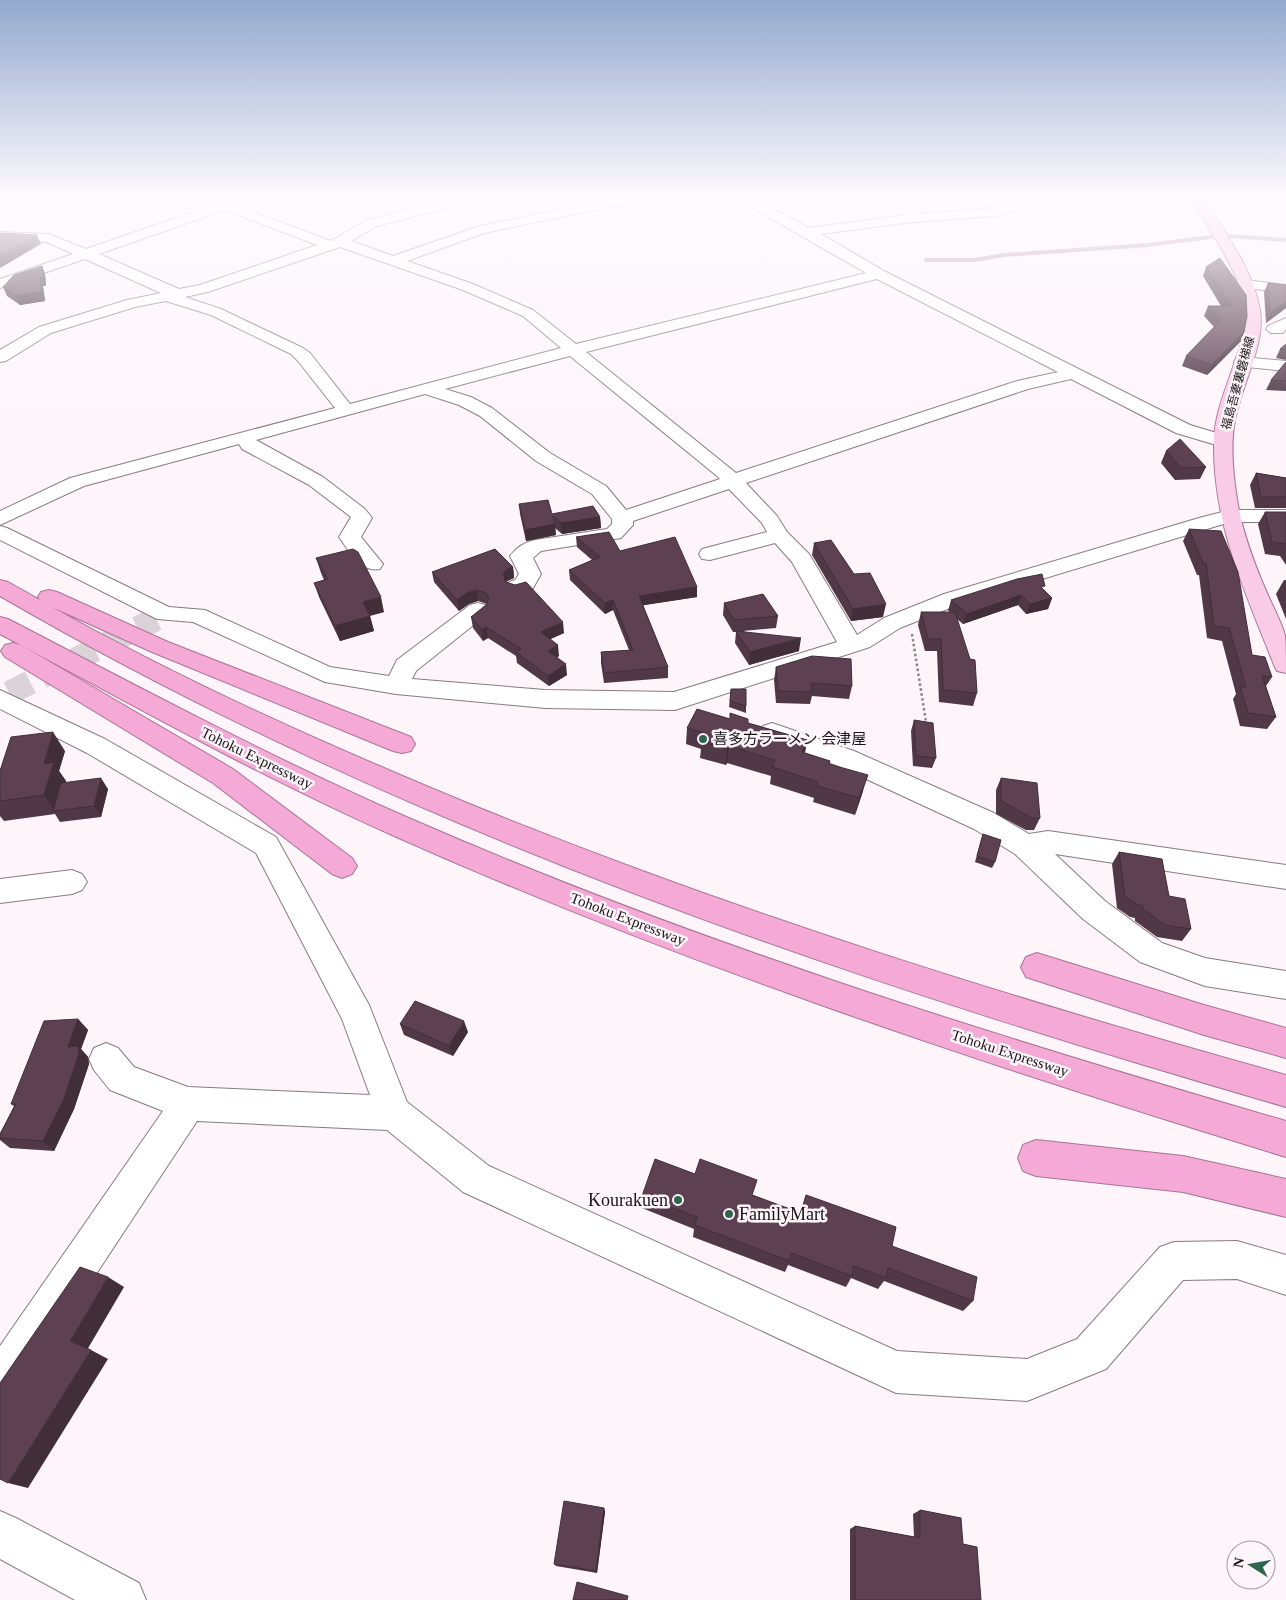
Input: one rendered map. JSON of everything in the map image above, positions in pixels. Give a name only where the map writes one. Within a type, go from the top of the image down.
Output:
[{"type":"highway","points":[[0,574],[160,647],[402,744]]},
{"type":"highway","points":[[0,587],[93,640],[238,713],[400,787],[603,870],[864,964],[1166,1057],[1286,1091]]},
{"type":"highway","name":"Tohoku Expressway","points":[[0,624],[243,753],[401,827],[584,903],[863,1006],[1142,1096],[1286,1139]]},
{"type":"highway","points":[[0,643],[223,776],[342,866]]},
{"type":"highway","points":[[1037,967],[1204,1020],[1286,1043]]},
{"type":"highway","points":[[1036,1158],[1183,1174],[1286,1198]]},
{"type":"main road","name":"福島吾妻裏磐梯線","points":[[1237,270],[1245,284],[1252,304],[1253,322],[1249,343],[1228,411],[1222,441],[1226,488],[1230,516],[1252,583],[1283,651]]},
{"type":"street","points":[[0,284],[42,270]]},
{"type":"street","points":[[119,270],[171,295],[216,312],[297,350],[346,410]]},
{"type":"street","points":[[0,357],[45,330],[132,303],[203,289],[260,270]]},
{"type":"street","points":[[416,270],[517,307],[528,313],[731,480],[770,520],[779,535],[801,559],[851,645]]},
{"type":"street","points":[[872,270],[1183,429],[1222,441]]},
{"type":"street","points":[[0,520],[52,492],[77,482],[572,350],[879,274]]},
{"type":"street","points":[[1245,284],[1286,289]]},
{"type":"street","points":[[1242,362],[1286,366]]},
{"type":"street","points":[[622,518],[731,480],[970,402],[1074,373]]},
{"type":"street","points":[[426,389],[465,400],[486,412],[543,457],[599,490],[622,518],[623,525],[614,534],[534,546],[521,556],[530,574],[524,584],[517,587]]},
{"type":"street","points":[[245,436],[249,445],[316,481],[358,513],[362,518],[350,537],[372,564]]},
{"type":"street","points":[[675,701],[862,642],[892,623],[952,599],[1206,522],[1230,516],[1286,516]]},
{"type":"street","points":[[0,532],[160,617],[197,615],[325,674],[396,686],[545,699],[675,701],[712,714]]},
{"type":"street","points":[[710,554],[779,535]]},
{"type":"street","points":[[396,686],[406,666],[478,610]]},
{"type":"street","points":[[3,696],[96,746],[266,845],[357,1015],[394,1113],[476,1179],[896,1372],[1027,1380],[1091,1354],[1174,1261],[1237,1260],[1286,1275]]},
{"type":"street","points":[[748,725],[793,738],[845,758],[984,821],[1025,846],[1094,910],[1151,953],[1205,972],[1286,985]]},
{"type":"street","points":[[1025,846],[1048,842],[1286,877]]},
{"type":"street","points":[[0,890],[72,882]]},
{"type":"street","points":[[106,1059],[122,1079],[188,1104],[394,1113]]},
{"type":"street","points":[[0,1382],[188,1104]]},
{"type":"street","points":[[0,1534],[122,1600]]},
{"type":"path","points":[[909,616],[926,722]]},
{"type":"building","points":[[31,270],[42,270],[43,277],[40,277],[41,292],[16,296],[3,287],[14,275]]},
{"type":"building","points":[[1208,270],[1228,270],[1246,295],[1247,316],[1244,332],[1212,365],[1186,356],[1221,320],[1208,306],[1232,306]]},
{"type":"building","points":[[1268,283],[1286,285],[1286,302],[1270,313]]},
{"type":"building","points":[[1285,363],[1286,381],[1271,380]]},
{"type":"building","points":[[1180,439],[1206,467],[1181,468],[1166,451]]},
{"type":"building","points":[[1256,473],[1286,478],[1286,497],[1261,497]]},
{"type":"building","points":[[548,500],[552,514],[593,506],[600,517],[561,523],[553,516],[555,524],[525,530],[519,504]]},
{"type":"building","points":[[1265,512],[1286,512],[1286,544],[1272,542]]},
{"type":"building","points":[[1189,529],[1221,531],[1238,572],[1252,655],[1265,657],[1272,677],[1262,676],[1276,717],[1248,713],[1240,687],[1246,687],[1229,628],[1214,626],[1206,563],[1203,563]]},
{"type":"building","points":[[609,532],[620,551],[675,537],[697,587],[639,596],[668,667],[604,673],[601,652],[633,650],[613,600],[605,603],[569,570],[600,557],[576,537]]},
{"type":"building","points":[[831,540],[854,574],[870,573],[886,604],[853,609],[814,543]]},
{"type":"building","points":[[353,549],[358,552],[381,597],[363,602],[370,616],[335,626],[314,583],[328,579],[316,558]]},
{"type":"building","points":[[495,549],[513,567],[506,570],[503,575],[506,582],[515,585],[526,582],[563,622],[541,632],[558,645],[548,651],[566,664],[548,676],[516,652],[521,649],[486,627],[482,630],[471,617],[486,605],[489,598],[486,593],[476,590],[467,593],[457,600],[432,572]]},
{"type":"building","points":[[1042,574],[1045,586],[1041,587],[1052,598],[1030,604],[1021,595],[967,614],[951,600],[1017,579]]},
{"type":"building","points":[[763,594],[778,616],[734,620],[724,603]]},
{"type":"building","points":[[921,612],[955,612],[970,659],[975,660],[977,693],[943,690],[941,639],[928,639]]},
{"type":"building","points":[[736,631],[773,635],[801,638],[750,652]]},
{"type":"building","points":[[812,656],[851,659],[852,686],[811,683],[812,692],[778,691],[776,667]]},
{"type":"building","points":[[731,689],[746,689],[746,706],[730,701]]},
{"type":"building","points":[[697,709],[730,719],[730,713],[748,719],[748,723],[807,740],[802,752],[830,761],[829,764],[868,775],[859,798],[817,786],[818,782],[772,767],[775,760],[729,746],[727,749],[701,741],[705,733],[687,728]]},
{"type":"building","points":[[914,720],[933,723],[936,758],[916,756]]},
{"type":"building","points":[[53,732],[44,764],[54,762],[44,795],[0,801],[0,771],[11,737]]},
{"type":"building","points":[[101,778],[94,806],[53,811],[61,783]]},
{"type":"building","points":[[1001,778],[1037,783],[1040,818],[1032,818],[1001,801]]},
{"type":"building","points":[[983,834],[1001,840],[995,862],[977,856]]},
{"type":"building","points":[[1119,852],[1162,859],[1169,896],[1185,899],[1191,929],[1165,925],[1143,909],[1143,906],[1138,905],[1125,896]]},
{"type":"building","points":[[415,1001],[464,1021],[449,1046],[400,1024]]},
{"type":"building","points":[[78,1019],[68,1047],[78,1046],[79,1054],[64,1099],[43,1141],[0,1138],[0,1134],[16,1104],[11,1104],[44,1021]]},
{"type":"building","points":[[655,1159],[695,1174],[700,1159],[757,1180],[752,1195],[801,1213],[806,1195],[896,1227],[892,1246],[977,1277],[973,1301],[888,1268],[886,1278],[854,1266],[852,1276],[791,1253],[789,1261],[695,1225],[697,1217],[642,1196]]},
{"type":"building","points":[[80,1267],[108,1277],[70,1341],[91,1350],[8,1483],[0,1479],[0,1383]]},
{"type":"building","points":[[564,1501],[604,1508],[596,1571],[554,1564]]},
{"type":"building","points":[[920,1510],[961,1518],[963,1544],[977,1547],[981,1600],[855,1600],[855,1526],[920,1538]]},
{"type":"building","points":[[577,1582],[628,1596],[627,1600],[573,1600]]},
{"type":"tunnel","points":[[9,693],[156,619]]},
{"type":"place","name":"喜多方ラーメン 会津屋","points":[[703,739]]},
{"type":"place","name":"Kourakuen","points":[[678,1200]]},
{"type":"place","name":"FamilyMart","points":[[729,1214]]}]
